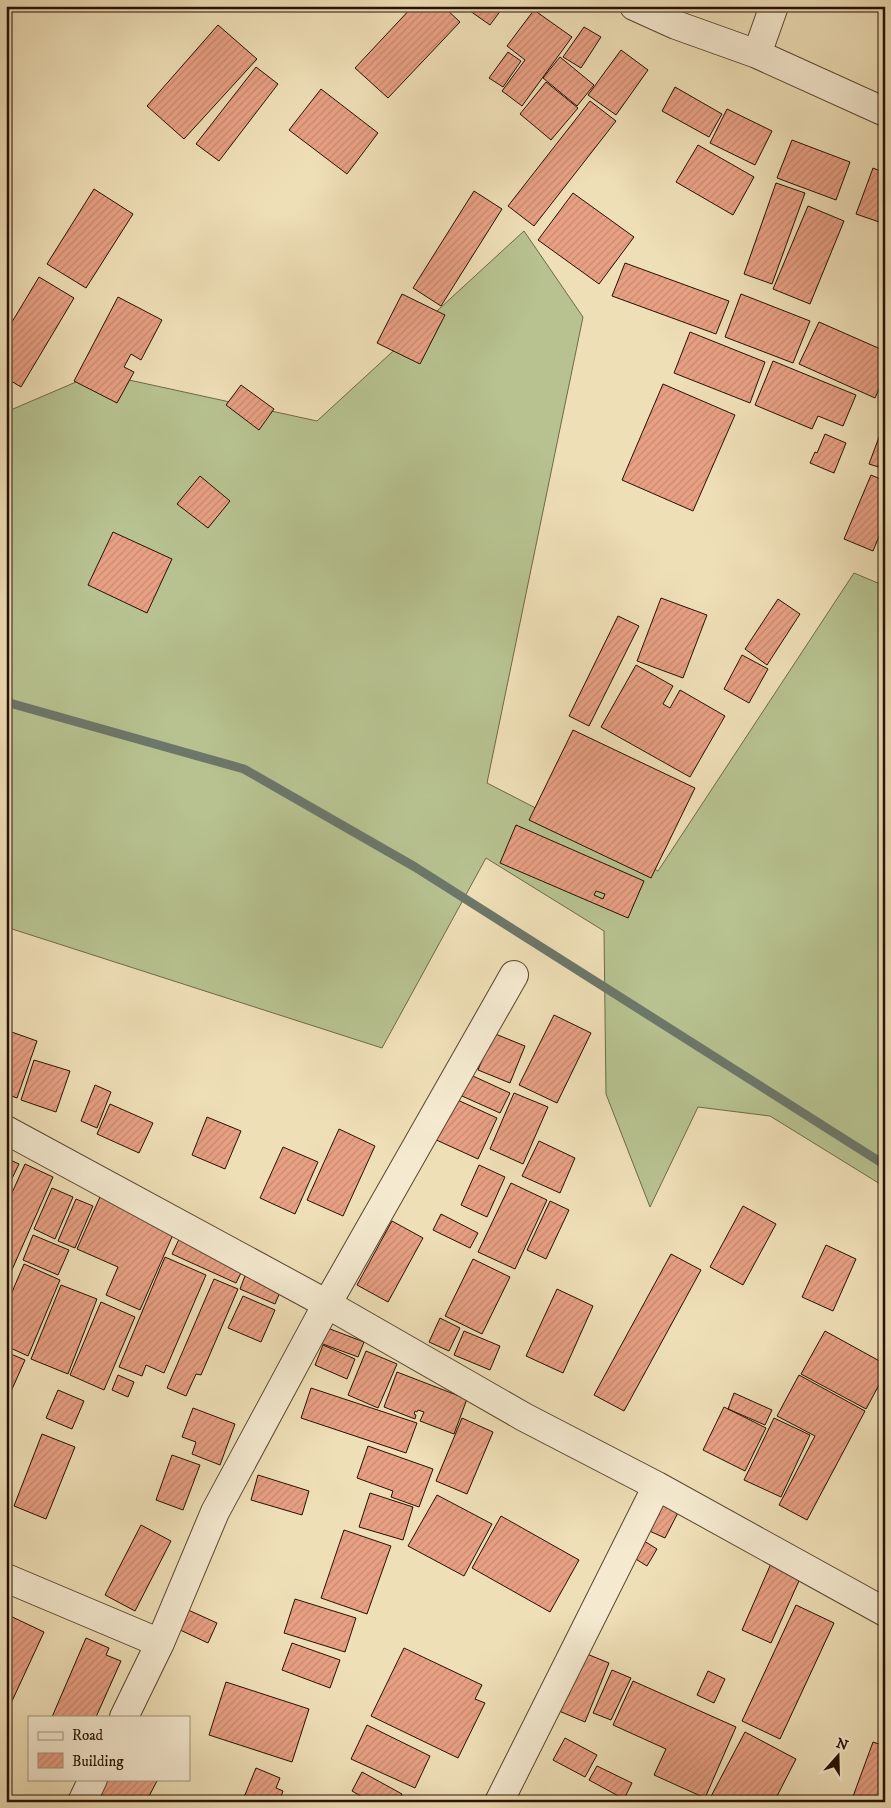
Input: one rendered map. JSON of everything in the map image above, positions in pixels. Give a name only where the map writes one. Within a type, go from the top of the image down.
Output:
[{"type":"street","points":[[634,6],[676,25],[756,54],[885,112]]},
{"type":"street","points":[[756,54],[774,6]]},
{"type":"street","points":[[124,1716],[160,1643],[215,1512],[327,1304],[514,975]]},
{"type":"street","points":[[6,1130],[327,1304],[524,1417],[657,1486],[885,1612]]},
{"type":"street","points":[[499,1802],[657,1486]]},
{"type":"street","points":[[6,1578],[160,1643]]},
{"type":"street","points":[[82,1802],[93,1780]]},
{"type":"green space","points":[[524,231],[583,317],[487,783],[658,871],[854,573],[885,586],[885,1187],[770,1116],[698,1107],[650,1207],[606,1094],[604,931],[486,858],[382,1048],[6,927],[6,412],[97,373],[317,421]]},
{"type":"building","points":[[413,6],[443,6],[460,22],[388,98],[355,68]]},
{"type":"building","points":[[463,6],[504,6],[490,25]]},
{"type":"building","points":[[534,10],[572,37],[522,106],[502,91],[525,60],[507,46]]},
{"type":"building","points":[[218,25],[257,59],[184,139],[147,106]]},
{"type":"building","points":[[584,27],[601,37],[581,68],[563,57]]},
{"type":"building","points":[[621,50],[648,70],[616,115],[588,95]]},
{"type":"building","points":[[508,52],[521,61],[503,87],[489,78]]},
{"type":"building","points":[[560,57],[594,85],[577,106],[543,78]]},
{"type":"building","points":[[256,67],[278,84],[219,161],[196,144]]},
{"type":"building","points":[[546,82],[578,108],[551,140],[520,114]]},
{"type":"building","points":[[675,87],[722,114],[709,137],[662,111]]},
{"type":"building","points":[[321,89],[378,133],[347,174],[289,130]]},
{"type":"building","points":[[590,101],[616,121],[534,226],[508,206]]},
{"type":"building","points":[[727,109],[772,131],[755,165],[710,143]]},
{"type":"building","points":[[792,140],[850,162],[836,200],[777,178]]},
{"type":"building","points":[[698,145],[754,177],[733,215],[676,182]]},
{"type":"building","points":[[873,168],[885,173],[885,224],[856,214]]},
{"type":"building","points":[[776,183],[805,193],[772,284],[744,274]]},
{"type":"building","points":[[94,189],[133,214],[86,288],[47,264]]},
{"type":"building","points":[[474,191],[502,209],[441,306],[413,288]]},
{"type":"building","points":[[573,193],[634,237],[599,284],[538,240]]},
{"type":"building","points":[[808,206],[844,221],[810,304],[773,289]]},
{"type":"building","points":[[625,263],[729,301],[716,334],[612,296]]},
{"type":"building","points":[[39,277],[74,298],[21,387],[6,378],[6,332]]},
{"type":"building","points":[[402,294],[445,315],[420,364],[377,343]]},
{"type":"building","points":[[741,294],[810,321],[793,363],[725,337]]},
{"type":"building","points":[[118,297],[162,320],[141,360],[131,354],[124,367],[134,372],[117,403],[74,381]]},
{"type":"building","points":[[819,322],[885,351],[885,376],[875,398],[799,364]]},
{"type":"building","points":[[690,332],[765,362],[750,403],[674,373]]},
{"type":"building","points":[[773,361],[856,395],[843,426],[818,416],[812,429],[755,405]]},
{"type":"building","points":[[663,384],[735,415],[693,511],[622,480]]},
{"type":"building","points":[[241,385],[274,409],[259,430],[226,405]]},
{"type":"building","points":[[885,421],[885,469],[869,464]]},
{"type":"building","points":[[825,434],[846,443],[834,473],[810,463],[815,452],[817,453]]},
{"type":"building","points":[[871,475],[885,481],[885,522],[873,551],[844,539]]},
{"type":"building","points":[[200,476],[230,501],[208,528],[177,504]]},
{"type":"building","points":[[113,532],[172,559],[147,613],[88,585]]},
{"type":"building","points":[[661,598],[707,615],[683,678],[637,661]]},
{"type":"building","points":[[778,599],[800,614],[767,665],[745,649]]},
{"type":"building","points":[[618,616],[639,626],[589,726],[569,716]]},
{"type":"building","points":[[742,655],[768,669],[749,703],[724,689]]},
{"type":"building","points":[[636,665],[673,686],[663,704],[670,708],[680,690],[725,716],[690,777],[601,727]]},
{"type":"building","points":[[573,730],[695,788],[651,878],[529,820]]},
{"type":"building","points":[[516,825],[644,881],[628,918],[500,863]],"holes":[[[596,891],[605,894],[603,899],[594,895]]]},
{"type":"building","points":[[554,1015],[591,1033],[557,1103],[519,1085]]},
{"type":"building","points":[[6,1030],[37,1041],[17,1098],[6,1094]]},
{"type":"building","points":[[493,1033],[525,1046],[510,1083],[478,1070]]},
{"type":"building","points":[[34,1060],[70,1071],[56,1112],[21,1100]]},
{"type":"building","points":[[462,1071],[510,1093],[500,1113],[453,1092]]},
{"type":"building","points":[[95,1085],[111,1092],[97,1128],[81,1121]]},
{"type":"building","points":[[514,1093],[548,1107],[523,1164],[490,1149]]},
{"type":"building","points":[[451,1097],[497,1118],[478,1159],[432,1138]]},
{"type":"building","points":[[110,1104],[153,1123],[139,1153],[97,1134]]},
{"type":"building","points":[[207,1117],[241,1131],[225,1169],[192,1155]]},
{"type":"building","points":[[339,1129],[375,1146],[343,1216],[307,1200]]},
{"type":"building","points":[[539,1141],[575,1158],[560,1193],[522,1176]]},
{"type":"building","points":[[283,1147],[318,1162],[295,1214],[260,1198]]},
{"type":"building","points":[[6,1158],[19,1164],[6,1191]]},
{"type":"building","points":[[25,1164],[53,1177],[11,1272],[6,1270],[6,1206]]},
{"type":"building","points":[[479,1165],[505,1177],[487,1217],[461,1205]]},
{"type":"building","points":[[511,1183],[547,1200],[515,1269],[478,1252]]},
{"type":"building","points":[[52,1188],[73,1197],[55,1239],[34,1229]]},
{"type":"building","points":[[100,1197],[175,1230],[140,1310],[106,1295],[118,1267],[77,1249]]},
{"type":"building","points":[[76,1199],[93,1206],[75,1248],[58,1241]]},
{"type":"building","points":[[550,1201],[569,1210],[546,1259],[527,1250]]},
{"type":"building","points":[[743,1206],[776,1224],[743,1285],[710,1267]]},
{"type":"building","points":[[441,1214],[478,1233],[470,1248],[433,1230]]},
{"type":"building","points":[[392,1221],[423,1238],[388,1302],[357,1285]]},
{"type":"building","points":[[182,1233],[246,1263],[236,1283],[172,1254]]},
{"type":"building","points":[[33,1235],[69,1250],[58,1275],[23,1260]]},
{"type":"building","points":[[826,1245],[856,1259],[833,1311],[802,1297]]},
{"type":"building","points":[[671,1254],[701,1270],[624,1411],[594,1395]]},
{"type":"building","points":[[165,1257],[206,1275],[164,1373],[146,1365],[142,1376],[119,1367]]},
{"type":"building","points":[[473,1259],[510,1277],[482,1334],[445,1316]]},
{"type":"building","points":[[24,1264],[60,1280],[28,1356],[6,1346],[6,1306]]},
{"type":"building","points":[[248,1268],[284,1283],[275,1304],[240,1289]]},
{"type":"building","points":[[214,1279],[238,1289],[201,1375],[196,1374],[186,1396],[167,1388]]},
{"type":"building","points":[[61,1285],[97,1299],[68,1374],[31,1359]]},
{"type":"building","points":[[557,1289],[593,1306],[563,1373],[526,1356]]},
{"type":"building","points":[[243,1296],[275,1310],[261,1342],[228,1328]]},
{"type":"building","points":[[101,1302],[135,1317],[104,1390],[70,1375]]},
{"type":"building","points":[[440,1318],[460,1328],[449,1351],[429,1342]]},
{"type":"building","points":[[317,1324],[364,1342],[358,1357],[312,1340]]},
{"type":"building","points":[[464,1331],[500,1346],[490,1370],[454,1355]]},
{"type":"building","points":[[825,1331],[885,1364],[885,1374],[866,1409],[801,1374]]},
{"type":"building","points":[[323,1345],[355,1359],[347,1379],[315,1365]]},
{"type":"building","points":[[366,1351],[397,1364],[378,1408],[348,1395]]},
{"type":"building","points":[[6,1352],[25,1360],[9,1396],[6,1395]]},
{"type":"building","points":[[397,1372],[467,1399],[454,1434],[420,1421],[424,1412],[415,1411],[415,1419],[384,1407]]},
{"type":"building","points":[[118,1375],[134,1382],[128,1397],[112,1390]]},
{"type":"building","points":[[799,1375],[865,1411],[807,1520],[779,1505],[815,1436],[777,1416]]},
{"type":"building","points":[[311,1388],[417,1423],[406,1453],[301,1418]]},
{"type":"building","points":[[58,1390],[84,1401],[72,1429],[46,1418]]},
{"type":"building","points":[[734,1393],[772,1410],[765,1425],[728,1409]]},
{"type":"building","points":[[724,1407],[766,1428],[745,1471],[703,1450]]},
{"type":"building","points":[[193,1408],[235,1424],[220,1465],[192,1454],[196,1442],[182,1437]]},
{"type":"building","points":[[462,1418],[493,1432],[467,1494],[436,1481]]},
{"type":"building","points":[[774,1418],[810,1435],[781,1497],[744,1480]]},
{"type":"building","points":[[42,1434],[75,1447],[46,1519],[14,1506]]},
{"type":"building","points":[[368,1446],[433,1469],[419,1507],[391,1497],[393,1491],[357,1478]]},
{"type":"building","points":[[172,1455],[200,1465],[183,1510],[156,1500]]},
{"type":"building","points":[[258,1475],[309,1491],[302,1515],[251,1500]]},
{"type":"building","points":[[370,1493],[413,1507],[403,1540],[359,1527]]},
{"type":"building","points":[[437,1495],[492,1524],[464,1576],[408,1546]]},
{"type":"building","points":[[661,1495],[682,1505],[665,1538],[645,1529]]},
{"type":"building","points":[[501,1516],[579,1560],[550,1612],[472,1568]]},
{"type":"building","points":[[141,1525],[171,1541],[135,1611],[105,1595]]},
{"type":"building","points":[[344,1530],[391,1546],[367,1614],[321,1598]]},
{"type":"building","points":[[636,1536],[657,1549],[647,1566],[626,1553]]},
{"type":"building","points":[[773,1559],[803,1572],[771,1643],[742,1630]]},
{"type":"building","points":[[295,1599],[356,1618],[345,1652],[284,1633]]},
{"type":"building","points":[[796,1605],[834,1623],[780,1739],[742,1721]]},
{"type":"building","points":[[186,1609],[217,1623],[208,1643],[178,1629]]},
{"type":"building","points":[[6,1614],[44,1632],[6,1714]]},
{"type":"building","points":[[86,1638],[109,1648],[106,1655],[121,1661],[96,1716],[52,1716]]},
{"type":"building","points":[[292,1643],[340,1660],[330,1688],[282,1670]]},
{"type":"building","points":[[404,1648],[482,1685],[475,1699],[485,1703],[458,1758],[371,1716]]},
{"type":"building","points":[[582,1652],[609,1663],[585,1722],[559,1711]]},
{"type":"building","points":[[612,1670],[631,1678],[611,1720],[593,1713]]},
{"type":"building","points":[[708,1671],[725,1679],[714,1703],[697,1695]]},
{"type":"building","points":[[633,1681],[736,1727],[705,1798],[654,1775],[666,1749],[613,1725]]},
{"type":"building","points":[[226,1682],[309,1709],[292,1762],[209,1735]]},
{"type":"building","points":[[367,1725],[430,1756],[415,1788],[351,1759]]},
{"type":"building","points":[[745,1732],[796,1759],[774,1802],[708,1802]]},
{"type":"building","points":[[565,1738],[597,1755],[585,1777],[553,1760]]},
{"type":"building","points":[[873,1742],[885,1746],[885,1802],[851,1802]]},
{"type":"building","points":[[597,1766],[632,1783],[624,1799],[589,1780]]},
{"type":"building","points":[[256,1768],[280,1778],[276,1788],[283,1791],[279,1802],[242,1802]]},
{"type":"building","points":[[362,1772],[402,1794],[398,1802],[371,1802],[352,1791]]},
{"type":"building","points":[[105,1780],[157,1780],[146,1802],[94,1802]]},
{"type":"waterway","points":[[6,702],[244,769],[415,867],[885,1165]]}]
